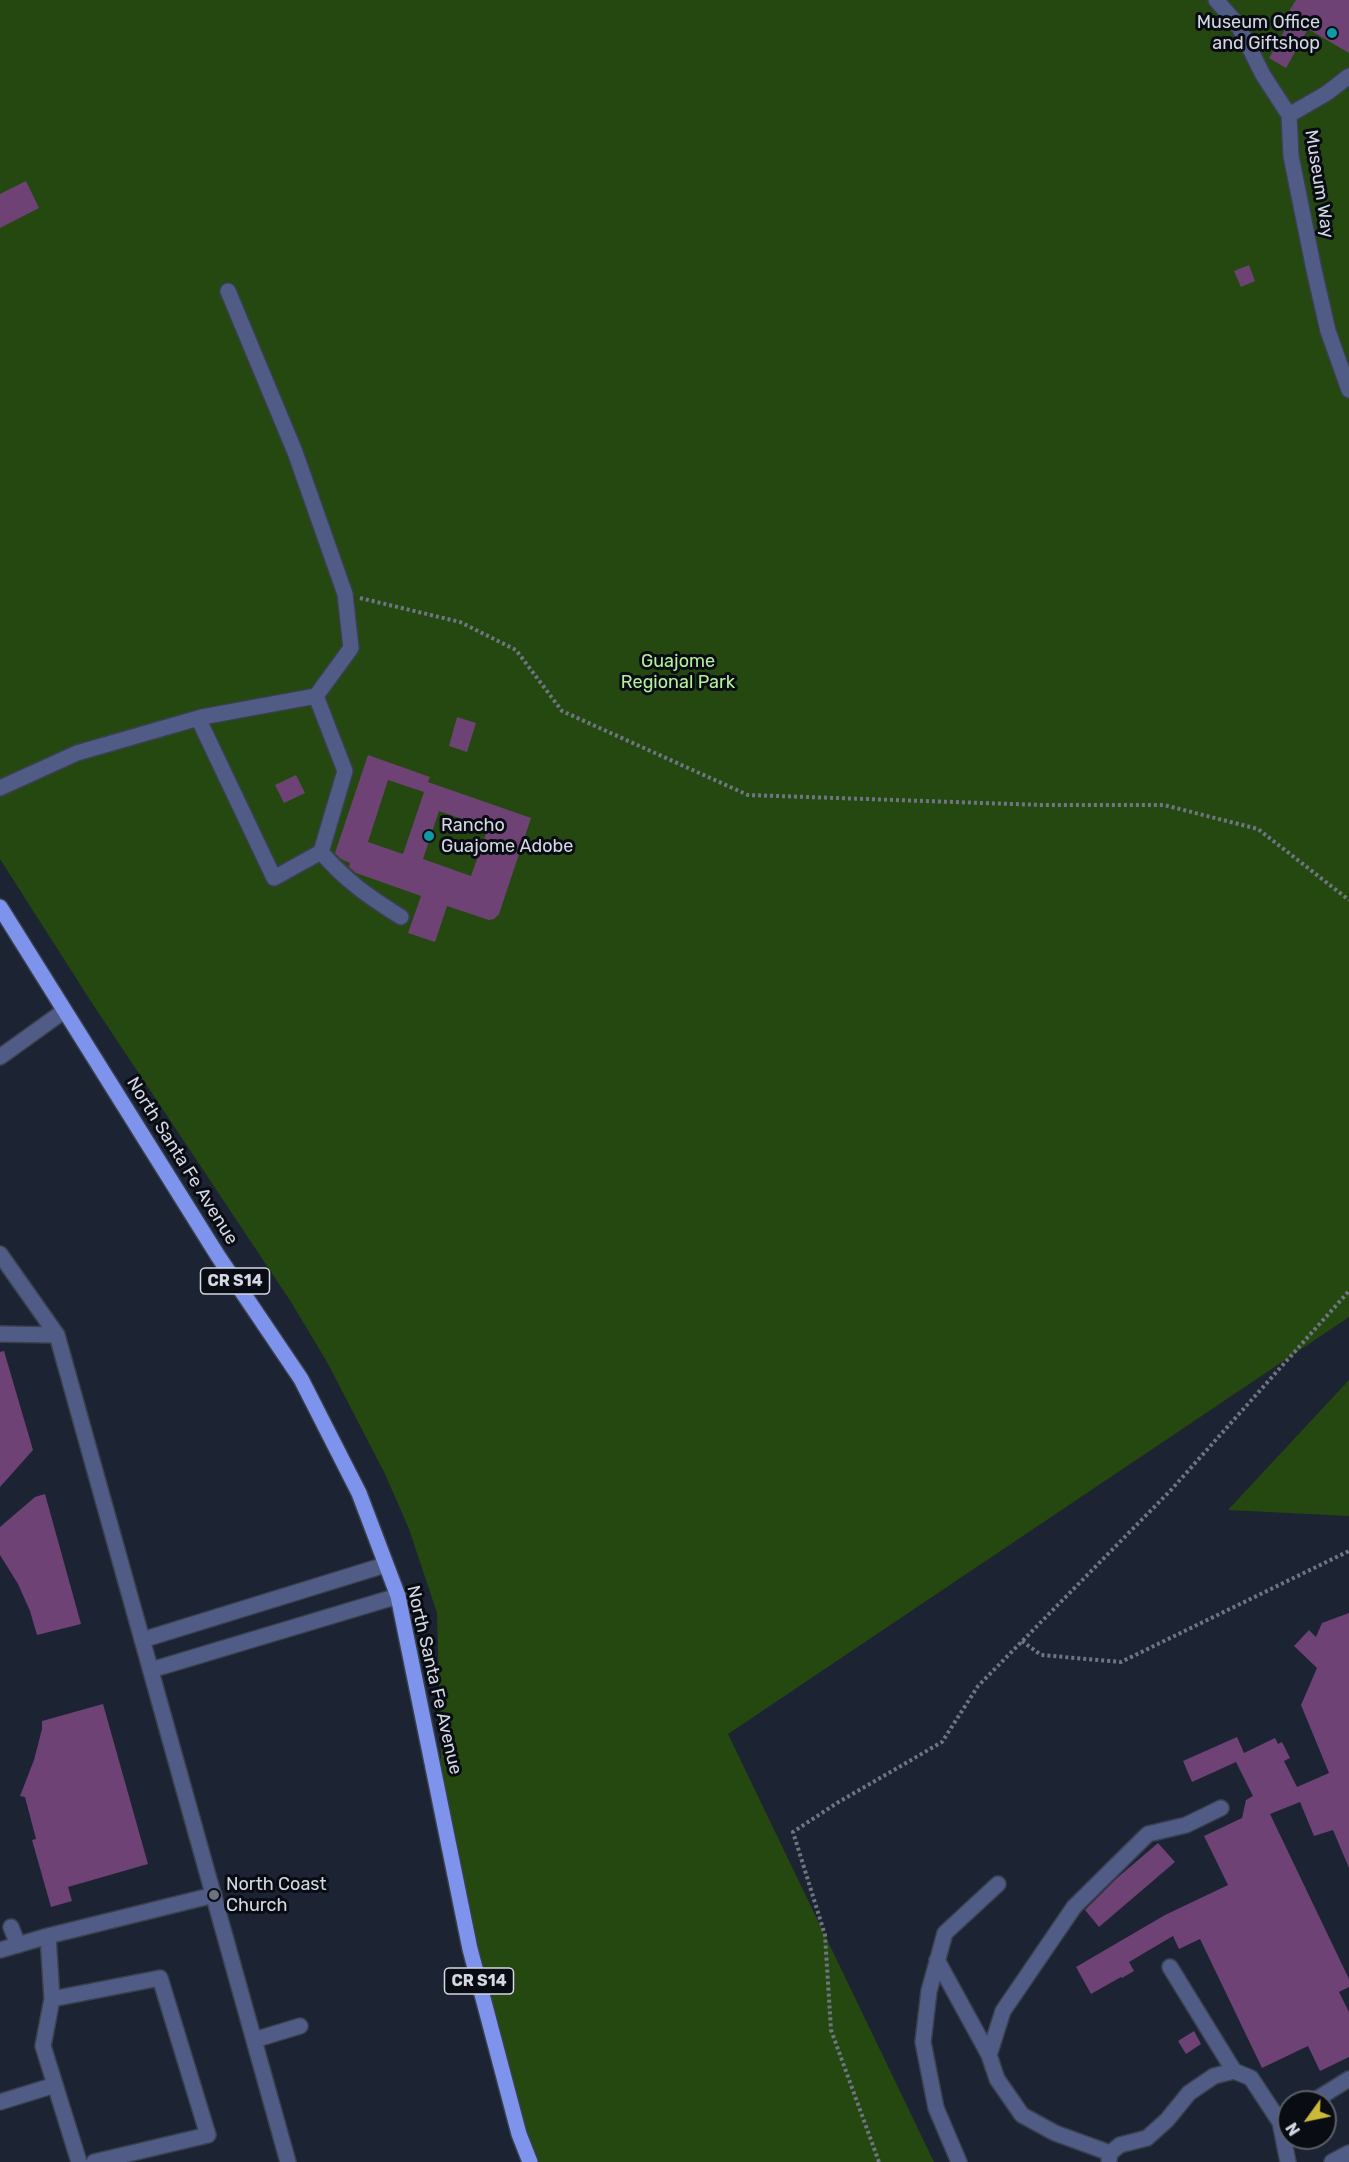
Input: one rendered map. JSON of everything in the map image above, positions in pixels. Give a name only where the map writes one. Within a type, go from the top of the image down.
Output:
[{"type":"main road","name":"North Santa Fe Avenue","points":[[0,907],[218,1256],[301,1379],[359,1493],[398,1596],[470,1949],[519,2134],[530,2162]]},
{"type":"street","name":"Museum Way","points":[[1216,0],[1238,25],[1263,75],[1288,115],[1291,156],[1314,270],[1328,331],[1349,390]]},
{"type":"street","points":[[1288,115],[1327,93],[1349,76]]},
{"type":"street","points":[[0,788],[77,753],[198,718],[316,696],[351,648],[345,594],[295,452],[228,291]]},
{"type":"street","points":[[198,718],[274,878],[321,852],[345,771],[316,696]]},
{"type":"street","points":[[321,852],[340,875],[401,917]]},
{"type":"street","points":[[0,1057],[64,1011]]},
{"type":"street","points":[[0,1254],[57,1335],[288,2162]]},
{"type":"street","points":[[0,1334],[57,1335]]},
{"type":"street","points":[[142,1640],[385,1565]]},
{"type":"street","points":[[150,1670],[398,1596]]},
{"type":"street","points":[[989,2055],[1003,2011],[1074,1907],[1148,1834],[1186,1825],[1221,1808]]},
{"type":"street","points":[[959,2162],[936,2108],[923,2042],[929,1991],[945,1933],[998,1884]]},
{"type":"street","points":[[0,1950],[214,1895]]},
{"type":"street","points":[[11,1927],[18,1945]]},
{"type":"street","points":[[48,1936],[52,1999],[43,2046],[79,2162]]},
{"type":"street","points":[[937,1960],[989,2055],[997,2079],[1023,2115],[1055,2133],[1110,2157],[1120,2145],[1147,2138],[1167,2120],[1189,2092],[1214,2076],[1234,2071]]},
{"type":"street","points":[[1170,1967],[1234,2071],[1251,2078],[1277,2110]]},
{"type":"street","points":[[52,1999],[160,1978],[208,2135],[94,2162]]},
{"type":"street","points":[[254,2040],[300,2026]]},
{"type":"street","points":[[1331,2090],[1349,2079]]},
{"type":"street","points":[[0,2102],[55,2085]]},
{"type":"street","points":[[1332,2162],[1349,2152]]},
{"type":"path","points":[[345,594],[460,622],[516,650],[562,711],[747,795],[1042,806],[1164,806],[1258,829],[1349,900]]},
{"type":"path","points":[[879,2162],[831,2030],[825,1935],[793,1832],[837,1803],[942,1742],[978,1686],[1171,1490],[1349,1291]]},
{"type":"path","points":[[1022,1641],[1041,1655],[1121,1662],[1349,1551]]},
{"type":"green space","name":"Guajome Regional Park","points":[[0,0],[1349,0],[1349,1317],[728,1734],[934,2162],[530,2162],[511,2109],[442,1796],[437,1613],[409,1529],[385,1474],[327,1362],[291,1302],[90,1000],[0,859]]},
{"type":"green space","points":[[1349,1380],[1349,1516],[1228,1510]]},
{"type":"building","name":"Museum Office and Giftshop","points":[[1296,0],[1349,0],[1349,53],[1308,29],[1286,68],[1269,58],[1291,19],[1286,16]]},
{"type":"building","points":[[26,181],[39,208],[0,228],[0,194]]},
{"type":"building","points":[[1249,265],[1255,281],[1241,287],[1234,271]]},
{"type":"building","points":[[457,717],[476,723],[467,752],[449,746]]},
{"type":"building","points":[[368,755],[430,777],[428,782],[531,818],[499,914],[489,920],[447,906],[435,942],[408,933],[421,896],[356,873],[349,867],[350,863],[335,853]],"holes":[[[388,780],[424,792],[403,854],[368,842]],[[439,811],[488,828],[471,876],[423,859]]]},
{"type":"building","points":[[296,775],[305,793],[284,803],[275,785]]},
{"type":"building","points":[[4,1351],[33,1450],[0,1487],[0,1352]]},
{"type":"building","points":[[45,1494],[81,1624],[37,1635],[30,1611],[18,1584],[0,1555],[0,1527],[35,1497]]},
{"type":"building","points":[[1349,1613],[1349,1868],[1333,1830],[1314,1836],[1300,1802],[1270,1814],[1349,1979],[1349,1987],[1339,1992],[1349,2012],[1349,2057],[1320,2071],[1308,2046],[1262,2068],[1200,1939],[1179,1949],[1173,1936],[1129,1962],[1134,1971],[1091,1994],[1076,1967],[1165,1915],[1228,1885],[1204,1836],[1242,1818],[1246,1800],[1253,1796],[1236,1762],[1192,1782],[1183,1761],[1237,1737],[1244,1753],[1275,1738],[1278,1744],[1282,1742],[1290,1758],[1284,1761],[1297,1787],[1329,1773],[1301,1705],[1317,1668],[1294,1646],[1309,1630],[1316,1637],[1322,1623]]},
{"type":"building","points":[[103,1704],[148,1864],[68,1887],[72,1901],[51,1907],[32,1840],[36,1839],[25,1797],[20,1796],[34,1760],[42,1721]]},
{"type":"building","points":[[1158,1843],[1175,1862],[1099,1927],[1085,1910],[1117,1878]]},
{"type":"building","points":[[1194,2031],[1201,2044],[1186,2054],[1178,2041]]},
{"type":"place","name":"Museum Office and Giftshop","points":[[1332,33]]},
{"type":"place","name":"Rancho Guajome Adobe","points":[[429,836]]},
{"type":"place","name":"North Coast Church","points":[[214,1895]]}]
